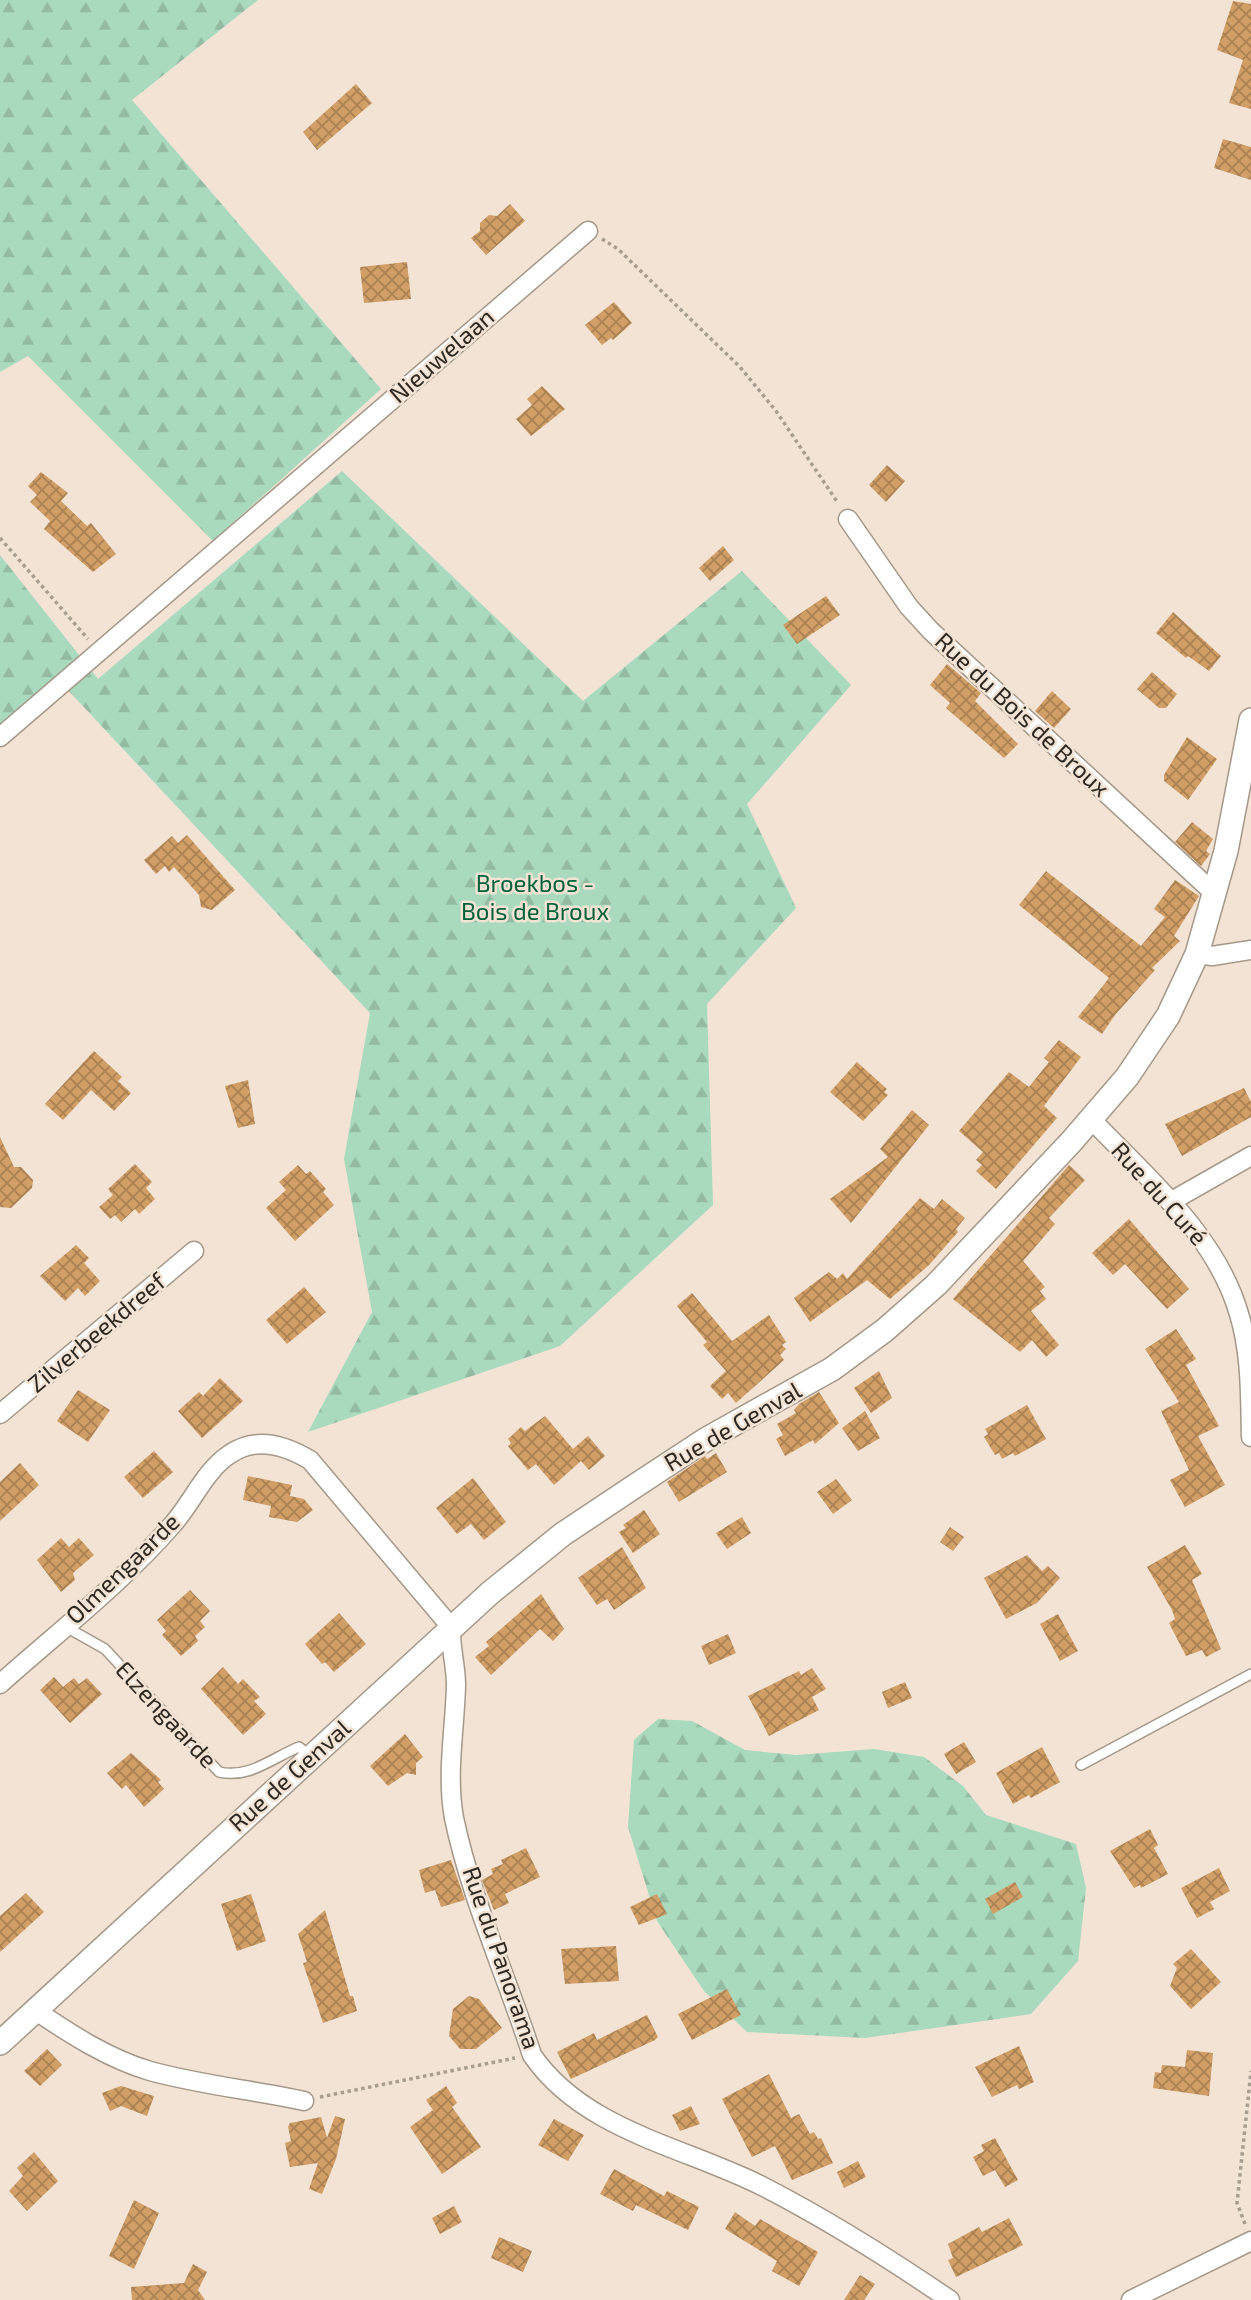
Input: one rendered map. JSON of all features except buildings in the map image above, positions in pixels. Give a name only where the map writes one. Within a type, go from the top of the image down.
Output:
[{"type":"street","name":"Nieuwelaan","points":[[0,737],[588,230]]},
{"type":"street","name":"Rue du Bois de Broux","points":[[848,519],[909,607],[931,631],[1215,894]]},
{"type":"street","name":"Rue de Genval","points":[[0,2043],[451,1627],[563,1534],[705,1440],[832,1369],[885,1330],[936,1286],[1091,1119],[1127,1077],[1168,1016],[1197,954],[1215,894],[1251,720]]},
{"type":"street","points":[[1197,954],[1212,956],[1251,950]]},
{"type":"street","name":"Rue du Curé","points":[[1091,1119],[1195,1229],[1215,1259],[1239,1313],[1247,1348],[1251,1437]]},
{"type":"street","points":[[1170,1202],[1251,1156]]},
{"type":"street","name":"Zilverbeekdreef","points":[[0,1414],[194,1251]]},
{"type":"street","name":"Olmengaarde","points":[[0,1684],[129,1569],[174,1524],[214,1469],[230,1453],[248,1446],[271,1443],[293,1450],[310,1460],[451,1627]]},
{"type":"street","name":"Rue du Panorama","points":[[451,1627],[456,1682],[451,1746],[454,1817],[481,1906],[533,2055],[553,2082],[583,2107],[764,2187],[900,2266],[950,2300]]},
{"type":"street","points":[[35,2010],[74,2036],[150,2071],[209,2085],[304,2101]]},
{"type":"street","points":[[1131,2300],[1250,2236]]},
{"type":"lane","name":"Elzengaarde","points":[[64,1626],[105,1649],[219,1772],[233,1776],[247,1773],[299,1747],[310,1756]]},
{"type":"lane","points":[[1081,1765],[1251,1674]]},
{"type":"path","points":[[588,230],[618,249],[740,367],[776,411],[848,519]]},
{"type":"path","points":[[0,538],[99,651]]},
{"type":"path","points":[[304,2101],[533,2055]]},
{"type":"path","points":[[1250,2236],[1237,2203],[1251,2071]]},
{"type":"green space","points":[[0,0],[258,0],[132,100],[381,389],[213,541],[28,356],[0,372]]},
{"type":"green space","name":"Broekbos - Bois de Broux","points":[[342,471],[583,701],[742,571],[851,685],[747,804],[796,908],[707,1004],[713,1205],[560,1346],[308,1432],[372,1312],[344,1159],[370,1013],[66,688],[0,745],[0,555],[98,679]]},
{"type":"green space","points":[[658,1719],[692,1721],[745,1750],[796,1755],[874,1749],[924,1757],[963,1786],[986,1815],[1076,1844],[1086,1888],[1078,1961],[1031,2014],[865,2038],[747,2032],[704,1991],[657,1921],[628,1827],[634,1740]]}]
